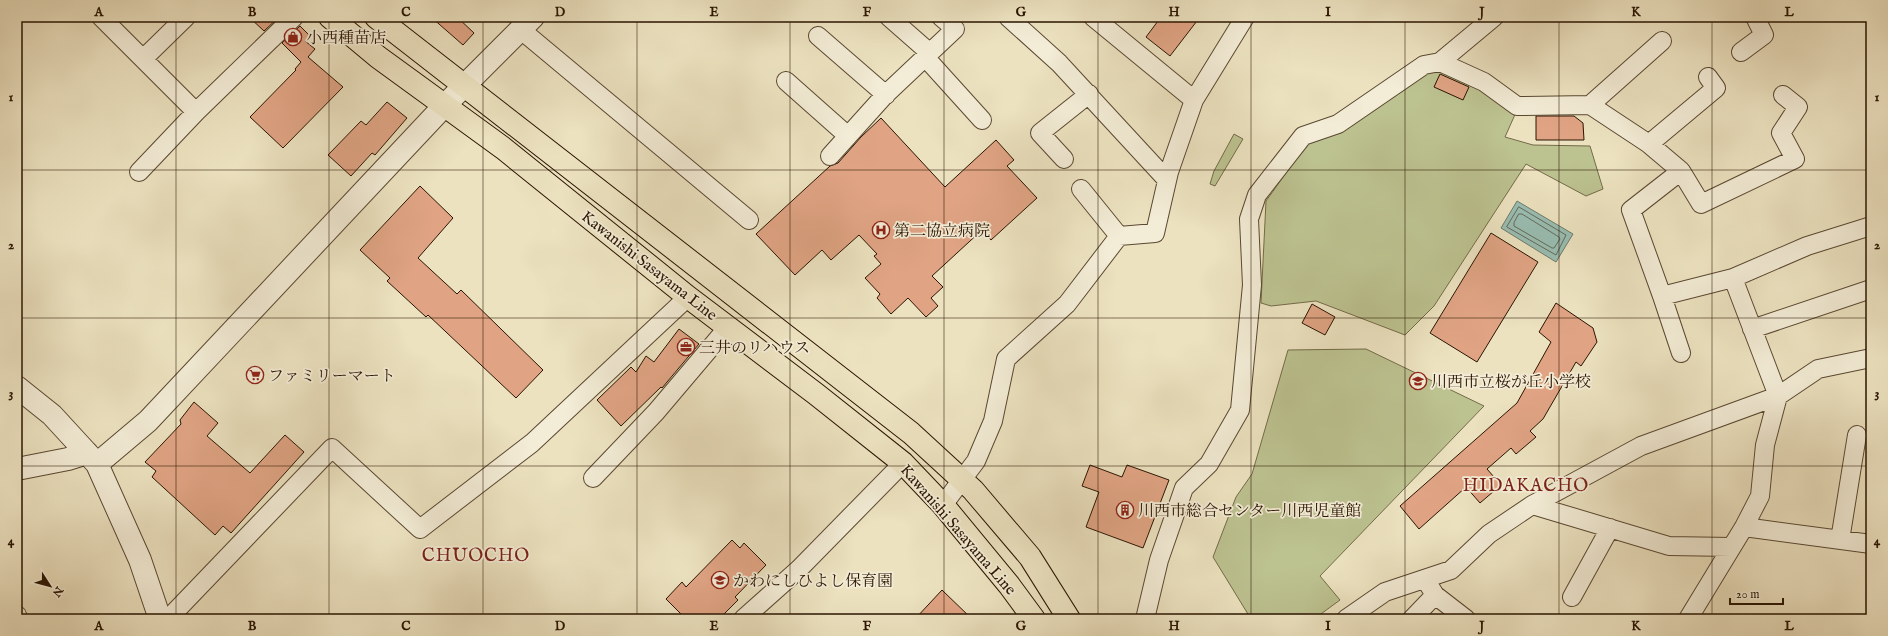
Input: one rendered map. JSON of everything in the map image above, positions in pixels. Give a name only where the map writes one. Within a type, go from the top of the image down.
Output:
[{"type":"main road","name":"Kawanishi Sasayama Line","points":[[330,17],[378,57],[503,148],[688,296],[903,463],[942,505],[1009,585],[1034,619]]},
{"type":"main road","name":"Kawanishi Sasayama Line","points":[[376,17],[911,433],[973,490],[1030,557],[1069,619]]},
{"type":"street","points":[[101,17],[196,112]]},
{"type":"street","points":[[143,59],[186,17]]},
{"type":"street","points":[[139,172],[196,112],[294,17]]},
{"type":"street","points":[[889,17],[927,55],[982,120]]},
{"type":"street","points":[[830,156],[886,95],[955,29],[941,17]]},
{"type":"street","points":[[1008,17],[1059,63],[1167,180]]},
{"type":"street","points":[[1093,17],[1194,100]]},
{"type":"street","points":[[942,505],[976,461],[993,420],[1006,359],[1067,304],[1119,236],[1155,233],[1167,180],[1194,100],[1244,17]]},
{"type":"street","points":[[1145,619],[1160,560],[1184,488],[1209,464],[1240,410],[1252,285],[1250,219],[1257,195],[1303,136],[1338,124],[1424,66],[1440,62],[1494,17]]},
{"type":"street","points":[[1741,52],[1764,35],[1755,17]]},
{"type":"street","points":[[17,469],[68,459],[92,459],[148,421],[444,106],[526,23],[749,220]]},
{"type":"street","points":[[818,36],[886,95]]},
{"type":"street","points":[[1590,105],[1662,41]]},
{"type":"street","points":[[1440,62],[1484,82],[1517,106],[1590,105],[1650,144],[1681,171],[1701,204],[1794,159],[1781,133],[1798,107],[1783,95]]},
{"type":"street","points":[[1650,144],[1716,88],[1708,77]]},
{"type":"street","points":[[786,81],[848,136]]},
{"type":"street","points":[[1064,159],[1040,133],[1089,94]]},
{"type":"street","points":[[1681,171],[1631,210],[1681,354]]},
{"type":"street","points":[[1081,189],[1119,236]]},
{"type":"street","points":[[1662,296],[1733,278],[1807,246],[1871,226]]},
{"type":"street","points":[[1688,619],[1744,527],[1760,496],[1765,445],[1778,396],[1733,278]]},
{"type":"street","points":[[1752,329],[1871,289]]},
{"type":"street","points":[[168,619],[332,448],[420,529],[532,443],[688,296]]},
{"type":"street","points":[[593,478],[656,412],[728,327]]},
{"type":"street","points":[[1346,619],[1385,592],[1451,570],[1489,534],[1532,505],[1641,446],[1778,396],[1818,369],[1871,358]]},
{"type":"street","points":[[17,387],[52,415],[92,459],[140,560],[160,619]]},
{"type":"street","points":[[1840,540],[1857,435]]},
{"type":"street","points":[[743,619],[799,569],[903,463]]},
{"type":"street","points":[[1532,505],[1669,546],[1731,547]]},
{"type":"street","points":[[1744,527],[1871,544]]},
{"type":"street","points":[[1572,597],[1610,528]]},
{"type":"street","points":[[1425,579],[1435,595],[1466,619]]},
{"type":"street","points":[[1412,619],[1435,595]]},
{"type":"street","points":[[17,615],[18,619]]},
{"type":"green space","points":[[1442,67],[1517,110],[1505,137],[1533,145],[1590,146],[1603,189],[1586,196],[1526,164],[1434,306],[1405,335],[1316,301],[1271,306],[1261,303],[1266,201],[1306,145],[1348,125],[1422,70]]},
{"type":"green space","points":[[1234,134],[1243,139],[1215,186],[1210,184],[1214,171]]},
{"type":"green space","points":[[1366,349],[1484,406],[1320,576],[1340,600],[1314,619],[1251,619],[1213,557],[1236,497],[1252,474],[1288,350]]},
{"type":"water","points":[[1517,201],[1573,234],[1556,262],[1501,228]]},
{"type":"building","points":[[249,17],[279,17],[264,31]]},
{"type":"building","points":[[431,17],[457,17],[474,33],[463,45]]},
{"type":"building","points":[[1161,17],[1200,17],[1170,56],[1146,37]]},
{"type":"building","points":[[300,26],[310,36],[305,41],[315,49],[308,57],[343,87],[283,148],[250,117],[296,70],[295,69],[301,62],[282,43]]},
{"type":"building","points":[[1440,74],[1469,87],[1463,100],[1434,87]]},
{"type":"building","points":[[387,102],[407,118],[375,155],[372,153],[351,176],[328,155],[361,121],[366,125]]},
{"type":"building","points":[[1536,116],[1574,116],[1583,123],[1584,140],[1536,140]]},
{"type":"building","points":[[881,118],[945,187],[996,140],[1014,160],[1007,166],[1037,198],[991,240],[982,230],[932,276],[943,287],[931,298],[938,306],[926,317],[908,298],[891,314],[877,298],[880,294],[865,278],[881,264],[874,256],[877,254],[859,235],[831,260],[822,250],[795,275],[756,234],[830,166],[838,163],[861,137]]},
{"type":"building","points":[[420,186],[453,218],[418,258],[457,294],[461,290],[543,370],[516,398],[428,315],[426,317],[387,281],[390,278],[360,250]]},
{"type":"building","points":[[1491,233],[1538,262],[1477,362],[1430,333]]},
{"type":"building","points":[[1556,303],[1593,328],[1597,342],[1581,366],[1576,362],[1543,419],[1530,431],[1536,437],[1516,454],[1511,448],[1487,469],[1501,485],[1480,503],[1466,487],[1419,529],[1400,506],[1517,403],[1551,342],[1539,332]]},
{"type":"building","points":[[1312,304],[1335,317],[1325,335],[1302,323]]},
{"type":"building","points":[[679,329],[699,344],[662,388],[661,387],[621,426],[597,400],[631,367],[636,372],[646,356],[654,362]]},
{"type":"building","points":[[194,402],[218,423],[207,436],[250,473],[285,435],[304,452],[231,533],[223,526],[215,535],[152,477],[156,471],[145,462],[181,424],[180,420]]},
{"type":"building","name":"川西市総合センター川西児童館","points":[[1090,465],[1122,477],[1127,465],[1169,480],[1143,548],[1086,527],[1099,492],[1082,486]]},
{"type":"building","points":[[732,540],[740,548],[744,543],[766,565],[735,597],[738,600],[719,619],[686,619],[666,599],[682,582],[686,587]]},
{"type":"building","points":[[942,590],[972,619],[915,619]]},
{"type":"place","name":"小西種苗店","points":[[293,37]]},
{"type":"place","name":"第二協立病院","points":[[881,230]]},
{"type":"place","name":"三井のリハウス","points":[[686,347]]},
{"type":"place","name":"ファミリーマート","points":[[255,375]]},
{"type":"place","name":"川西市立桜が丘小学校","points":[[1418,381]]},
{"type":"place","name":"川西市総合センター川西児童館","points":[[1125,510]]},
{"type":"place","name":"かわにしひよし保育園","points":[[720,580]]},
{"type":"district","name":"HIDAKACHO","points":[[1526,485]]},
{"type":"district","name":"CHUOCHO","points":[[476,555]]}]
